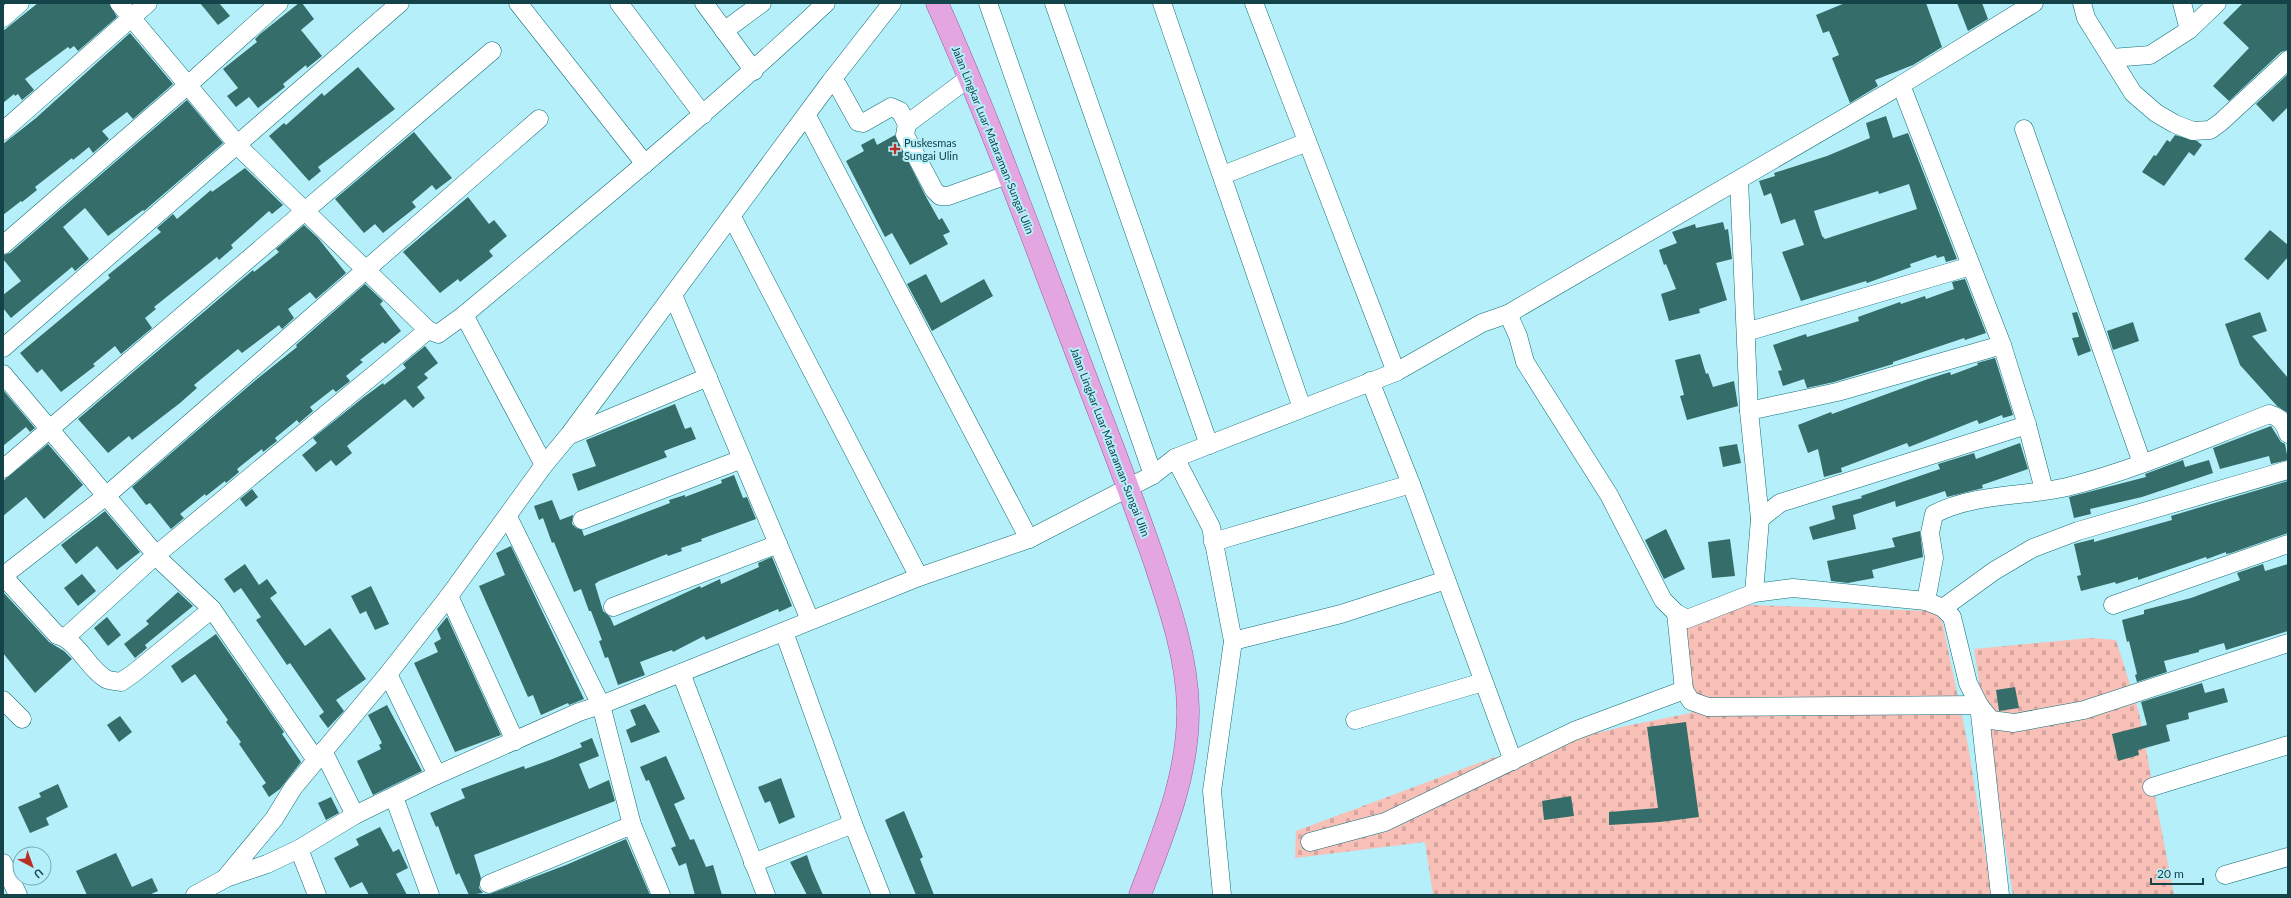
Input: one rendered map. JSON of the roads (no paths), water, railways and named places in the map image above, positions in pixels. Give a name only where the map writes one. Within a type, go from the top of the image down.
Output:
[{"type":"main road","name":"Jalan Lingkar Luar Mataraman-Sungai Ulin","points":[[937,3],[970,77],[1129,487],[1175,627],[1186,676],[1188,708],[1184,766],[1171,816],[1140,895]]},
{"type":"street","points":[[3,18],[20,3]]},
{"type":"street","points":[[119,3],[238,145],[428,330],[438,334],[464,315],[703,115],[754,71],[826,3]]},
{"type":"street","points":[[3,131],[148,3]]},
{"type":"street","points":[[3,245],[188,86],[279,3]]},
{"type":"street","points":[[3,348],[400,3]]},
{"type":"street","points":[[518,3],[645,164]]},
{"type":"street","points":[[620,3],[703,115]]},
{"type":"street","points":[[704,3],[754,71]]},
{"type":"street","points":[[724,31],[762,3]]},
{"type":"street","points":[[226,878],[274,819],[293,788],[388,674],[449,596],[508,517],[544,465],[569,435],[674,296],[807,116],[831,81],[892,3]]},
{"type":"street","points":[[988,3],[1153,475]]},
{"type":"street","points":[[1054,3],[1209,445]]},
{"type":"street","points":[[1162,3],[1223,175],[1302,408]]},
{"type":"street","points":[[1254,3],[1396,372]]},
{"type":"street","points":[[195,895],[226,878],[267,864],[299,848],[355,815],[437,775],[579,712],[601,705],[919,577],[1029,539],[1153,475],[1175,458],[1396,372],[1482,323],[1508,314],[1901,85],[2034,3]]},
{"type":"street","points":[[2082,3],[2086,18],[2133,93],[2156,113],[2175,124],[2193,131],[2210,130],[2221,122],[2288,60]]},
{"type":"street","points":[[2182,3],[2188,30]]},
{"type":"street","points":[[2111,58],[2150,55],[2188,30],[2217,3]]},
{"type":"street","points":[[3,469],[492,51]]},
{"type":"street","points":[[907,124],[970,77]]},
{"type":"street","points":[[831,81],[838,86],[858,122],[863,123],[890,107],[900,111],[907,124],[905,135],[940,196],[948,196],[1007,175]]},
{"type":"street","points":[[1901,85],[2002,345],[2027,425],[2044,490]]},
{"type":"street","points":[[807,116],[1029,539]]},
{"type":"street","points":[[212,609],[121,682],[106,679],[90,666],[66,637],[57,635],[3,576],[106,496],[539,119]]},
{"type":"street","points":[[2024,129],[2142,462]]},
{"type":"street","points":[[1223,175],[1307,142]]},
{"type":"street","points":[[1739,180],[1749,411],[1760,519],[1754,593]]},
{"type":"street","points":[[732,218],[919,577]]},
{"type":"street","points":[[1746,332],[1971,266]]},
{"type":"street","points":[[674,296],[810,620]]},
{"type":"street","points":[[1508,314],[1518,336],[1526,362],[1609,495],[1663,600],[1676,613],[1687,619],[1693,618],[1754,593],[1793,588],[1926,601],[1943,608],[1952,617],[1968,683],[1979,705],[1991,720],[2014,723],[2084,710],[2288,643]]},
{"type":"street","points":[[464,315],[544,465]]},
{"type":"street","points":[[66,637],[156,555],[428,330]]},
{"type":"street","points":[[1749,411],[1837,392],[2002,345]]},
{"type":"street","points":[[3,374],[156,555],[212,609],[320,756],[355,815]]},
{"type":"street","points":[[569,435],[708,377]]},
{"type":"street","points":[[1370,381],[1411,484],[1513,761]]},
{"type":"street","points":[[1926,601],[1934,558],[1930,532],[1934,514],[1945,508],[1986,498],[2064,487],[2113,474],[2269,414],[2283,415],[2288,434]]},
{"type":"street","points":[[1760,519],[1780,503],[1802,494],[1842,484],[2027,425]]},
{"type":"street","points":[[1175,458],[1211,527],[1233,641],[1212,791],[1222,895]]},
{"type":"street","points":[[582,520],[742,459]]},
{"type":"street","points":[[1943,608],[1994,571],[2033,548],[2078,531],[2288,470]]},
{"type":"street","points":[[1214,542],[1411,484]]},
{"type":"street","points":[[508,517],[601,705],[632,825],[661,895]]},
{"type":"street","points":[[613,607],[778,544]]},
{"type":"street","points":[[2113,605],[2288,544]]},
{"type":"street","points":[[1233,641],[1341,614],[1446,580]]},
{"type":"street","points":[[449,596],[515,741]]},
{"type":"street","points":[[1676,613],[1684,690],[1691,701],[1708,707],[1979,705]]},
{"type":"street","points":[[784,632],[853,824],[882,895]]},
{"type":"street","points":[[681,673],[766,895]]},
{"type":"street","points":[[388,674],[437,775]]},
{"type":"street","points":[[1355,720],[1484,682]]},
{"type":"street","points":[[1310,842],[1385,822],[1574,731],[1684,690]]},
{"type":"street","points":[[3,700],[22,719]]},
{"type":"street","points":[[1979,705],[2000,895]]},
{"type":"street","points":[[2152,787],[2288,745]]},
{"type":"street","points":[[394,797],[430,895]]},
{"type":"street","points":[[754,863],[853,824]]},
{"type":"street","points":[[490,884],[632,825]]},
{"type":"street","points":[[299,848],[317,895]]},
{"type":"street","points":[[2225,876],[2288,857]]},
{"type":"street","points":[[3,863],[18,895]]},
{"type":"place","name":"Puskesmas Sungai Ulin","points":[[895,149]]}]
